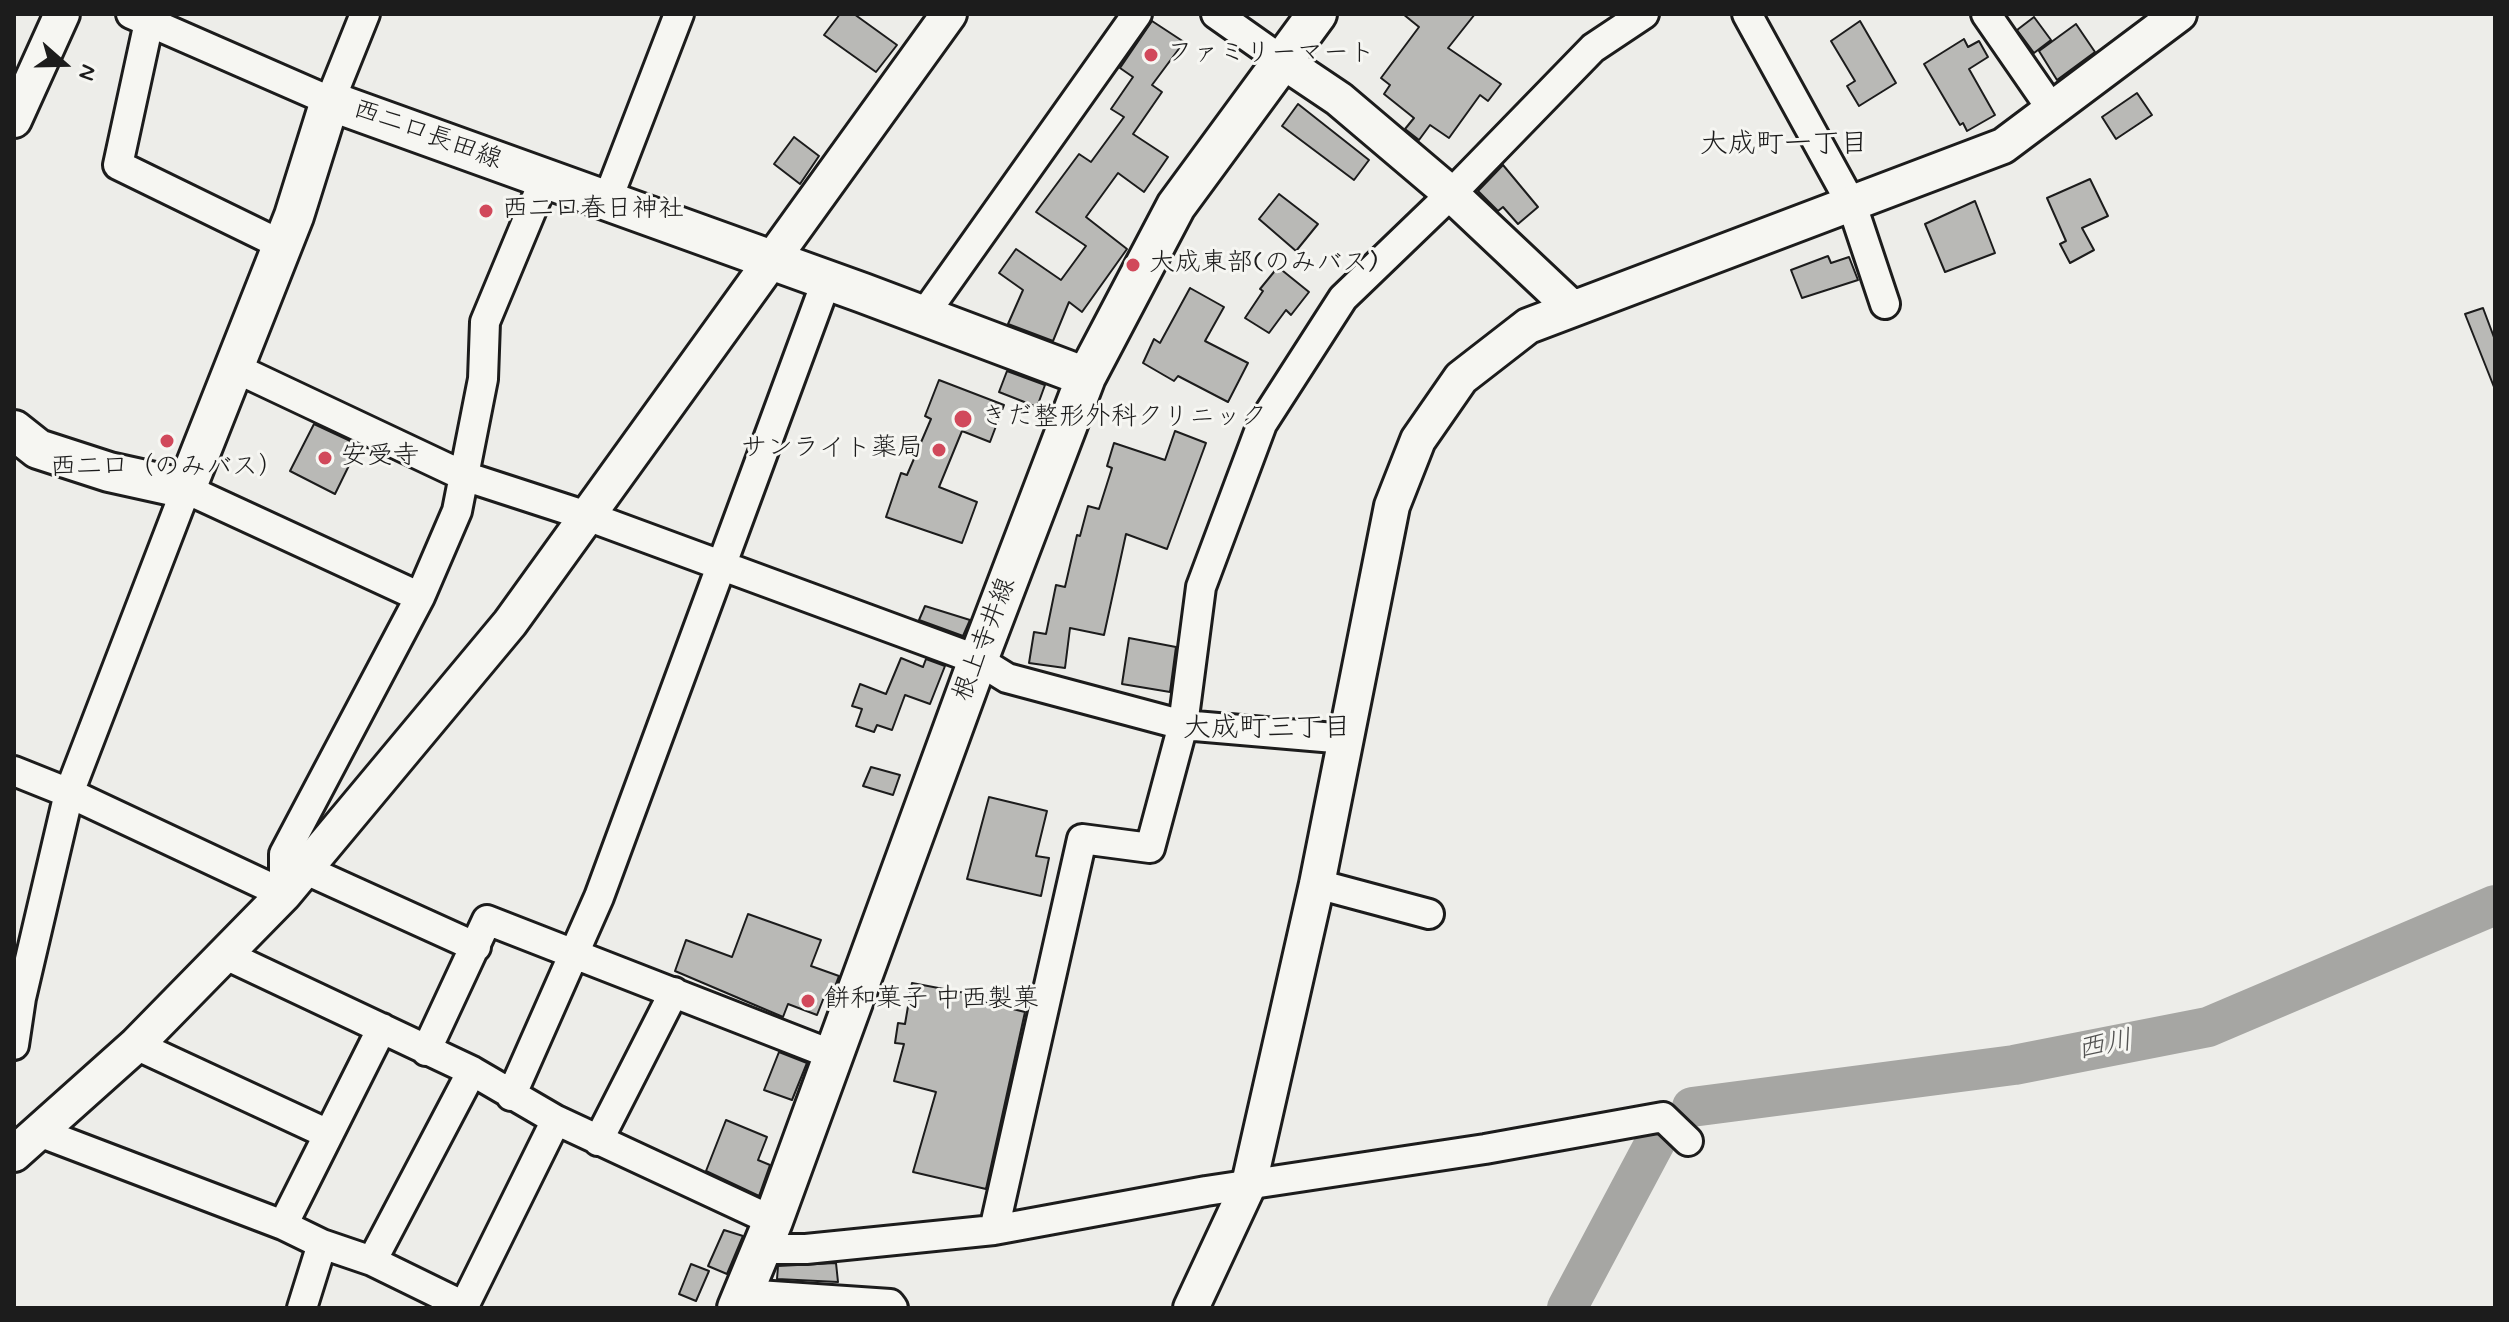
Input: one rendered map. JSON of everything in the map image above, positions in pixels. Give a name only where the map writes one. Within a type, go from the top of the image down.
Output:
[{"type":"main road","name":"根上寺井線","points":[[740,1301],[1086,377],[1176,206],[1317,14]]},
{"type":"main road","name":"西二口長田線","points":[[186,489],[282,245],[330,101],[1086,377]]},
{"type":"main road","points":[[14,430],[38,449],[109,472],[186,489]]},
{"type":"street","points":[[14,120],[62,14]]},
{"type":"street","points":[[282,245],[118,165],[140,18],[330,101],[365,14]]},
{"type":"street","points":[[607,201],[679,14]]},
{"type":"street","points":[[26,1143],[136,1045],[294,882],[510,623],[590,517],[949,14]]},
{"type":"street","points":[[923,316],[1137,14]]},
{"type":"street","points":[[1216,14],[1339,99],[1451,194],[1573,309]]},
{"type":"street","points":[[994,1230],[1082,839],[1150,848],[1183,725],[1201,587],[1262,424],[1343,298],[1451,194],[1593,48],[1644,14]]},
{"type":"street","points":[[1747,14],[1852,205],[1885,304]]},
{"type":"street","points":[[1986,14],[2053,111]]},
{"type":"street","points":[[1191,1308],[1249,1184],[1317,884],[1392,506],[1418,440],[1461,378],[1528,326],[2003,146],[2179,14]]},
{"type":"street","points":[[294,882],[284,854],[420,597],[457,511],[483,379],[485,322],[545,178]]},
{"type":"street","points":[[511,1096],[576,955],[723,568],[826,282]]},
{"type":"street","points":[[233,367],[464,476],[590,517],[978,660],[1007,678],[1183,725],[1346,739]]},
{"type":"street","points":[[14,1045],[18,998],[69,793],[186,489],[420,597]]},
{"type":"street","points":[[14,771],[294,882],[476,947]]},
{"type":"street","points":[[1317,884],[1429,914]]},
{"type":"street","points":[[426,1051],[487,920],[833,1055]]},
{"type":"street","points":[[226,955],[472,1071],[511,1096],[766,1235],[806,1249],[994,1230],[1249,1184],[1485,1149],[1663,1117],[1688,1141]]},
{"type":"street","points":[[598,1141],[674,992]]},
{"type":"street","points":[[283,1225],[382,1028]]},
{"type":"street","points":[[136,1045],[328,1134]]},
{"type":"street","points":[[372,1261],[472,1071]]},
{"type":"street","points":[[26,1143],[283,1225],[322,1244],[372,1261],[464,1306],[556,1120]]},
{"type":"street","points":[[302,1308],[322,1244]]},
{"type":"street","points":[[740,1301],[890,1304],[893,1308]]},
{"type":"building","points":[[840,14],[854,14],[897,45],[876,72],[824,35]]},
{"type":"building","points":[[1403,14],[1475,14],[1448,48],[1501,84],[1488,101],[1480,95],[1449,138],[1430,125],[1419,140],[1405,129],[1414,118],[1384,94],[1390,85],[1381,78],[1419,27]]},
{"type":"building","points":[[2034,17],[2051,40],[2034,53],[2017,30]]},
{"type":"building","points":[[1152,21],[1184,42],[1152,85],[1162,92],[1133,134],[1168,157],[1144,192],[1118,173],[1086,217],[1127,249],[1082,312],[1069,302],[1053,341],[1008,324],[1023,290],[999,273],[1016,249],[1061,280],[1086,246],[1036,212],[1079,154],[1091,162],[1124,117],[1111,109],[1133,77],[1120,68]]},
{"type":"building","points":[[1860,21],[1896,83],[1859,106],[1847,86],[1855,81],[1831,41]]},
{"type":"building","points":[[2076,24],[2095,52],[2057,80],[2039,51]]},
{"type":"building","points":[[1964,39],[1968,47],[1979,41],[1988,57],[1969,69],[1995,115],[1967,131],[1963,123],[1960,125],[1924,64]]},
{"type":"building","points":[[2137,93],[2152,115],[2116,139],[2102,117]]},
{"type":"building","points":[[1298,104],[1369,160],[1354,180],[1282,126]]},
{"type":"building","points":[[794,137],[819,156],[800,184],[774,164]]},
{"type":"building","points":[[1503,165],[1538,207],[1518,224],[1503,207],[1498,211],[1478,191]]},
{"type":"building","points":[[2090,179],[2108,216],[2082,228],[2094,250],[2070,263],[2060,244],[2066,241],[2047,198]]},
{"type":"building","points":[[1279,194],[1318,224],[1296,251],[1259,219]]},
{"type":"building","points":[[1975,201],[1995,253],[1945,272],[1925,224]]},
{"type":"building","points":[[1828,256],[1831,263],[1849,257],[1858,280],[1802,298],[1791,270]]},
{"type":"building","points":[[1278,267],[1309,292],[1291,315],[1286,310],[1269,333],[1245,318],[1263,291],[1260,289]]},
{"type":"building","points":[[1190,288],[1224,307],[1205,341],[1248,363],[1228,402],[1178,376],[1174,381],[1143,363],[1154,339],[1160,343]]},
{"type":"building","points":[[2483,308],[2495,340],[2494,387],[2465,314]]},
{"type":"building","points":[[1007,371],[1045,385],[1037,407],[999,392]]},
{"type":"building","points":[[939,380],[1004,405],[990,442],[962,431],[939,487],[977,502],[962,543],[886,517],[901,473],[907,475],[931,419],[925,416]]},
{"type":"building","name":"安受寺","points":[[314,424],[359,445],[335,494],[290,471]]},
{"type":"building","points":[[1175,431],[1206,443],[1167,549],[1126,534],[1104,635],[1070,628],[1065,668],[1029,663],[1034,632],[1046,634],[1056,585],[1065,587],[1077,535],[1080,536],[1088,506],[1099,509],[1112,468],[1107,466],[1114,443],[1165,460]]},
{"type":"building","points":[[925,606],[970,620],[963,636],[919,620]]},
{"type":"building","points":[[1129,638],[1176,647],[1170,692],[1122,684]]},
{"type":"building","points":[[901,658],[923,667],[926,659],[945,666],[930,704],[905,695],[892,730],[877,725],[874,732],[856,726],[862,709],[852,706],[860,684],[886,694]]},
{"type":"building","points":[[871,767],[900,775],[893,795],[863,786]]},
{"type":"building","points":[[989,797],[1047,811],[1036,856],[1049,858],[1041,896],[967,879]]},
{"type":"building","points":[[748,914],[821,940],[811,966],[839,976],[832,994],[826,992],[817,1015],[788,1004],[783,1017],[675,971],[686,940],[732,957]]},
{"type":"building","points":[[912,983],[965,993],[964,997],[1025,1012],[986,1189],[913,1172],[936,1092],[894,1081],[904,1044],[895,1043],[898,1023],[905,1024]]},
{"type":"building","points":[[779,1052],[807,1063],[792,1100],[764,1090]]},
{"type":"building","points":[[726,1120],[767,1137],[758,1160],[770,1165],[759,1196],[706,1171]]},
{"type":"building","points":[[724,1230],[743,1236],[727,1274],[708,1266]]},
{"type":"building","points":[[836,1263],[838,1282],[777,1279],[778,1266]]},
{"type":"building","points":[[691,1264],[709,1271],[696,1301],[679,1294]]},
{"type":"waterway","name":"西川","points":[[1692,1107],[2014,1065],[2208,1027],[2495,905]]},
{"type":"waterway","name":"西川","points":[[1567,1308],[1658,1137]]},
{"type":"place","name":"ファミリーマート","points":[[1151,55]]},
{"type":"place","name":"西二口春日神社","points":[[486,211]]},
{"type":"place","name":"大成東部(のみバス)","points":[[1133,265]]},
{"type":"place","name":"きだ整形外科クリニック","points":[[963,419]]},
{"type":"place","name":"西二口（のみバス）","points":[[167,441]]},
{"type":"place","name":"サンライト薬局","points":[[939,450]]},
{"type":"place","name":"安受寺","points":[[325,458]]},
{"type":"place","name":"餅和菓子 中西製菓","points":[[808,1001]]},
{"type":"district","name":"大成町一丁目","points":[[1784,146]]},
{"type":"district","name":"大成町三丁目","points":[[1267,730]]}]
